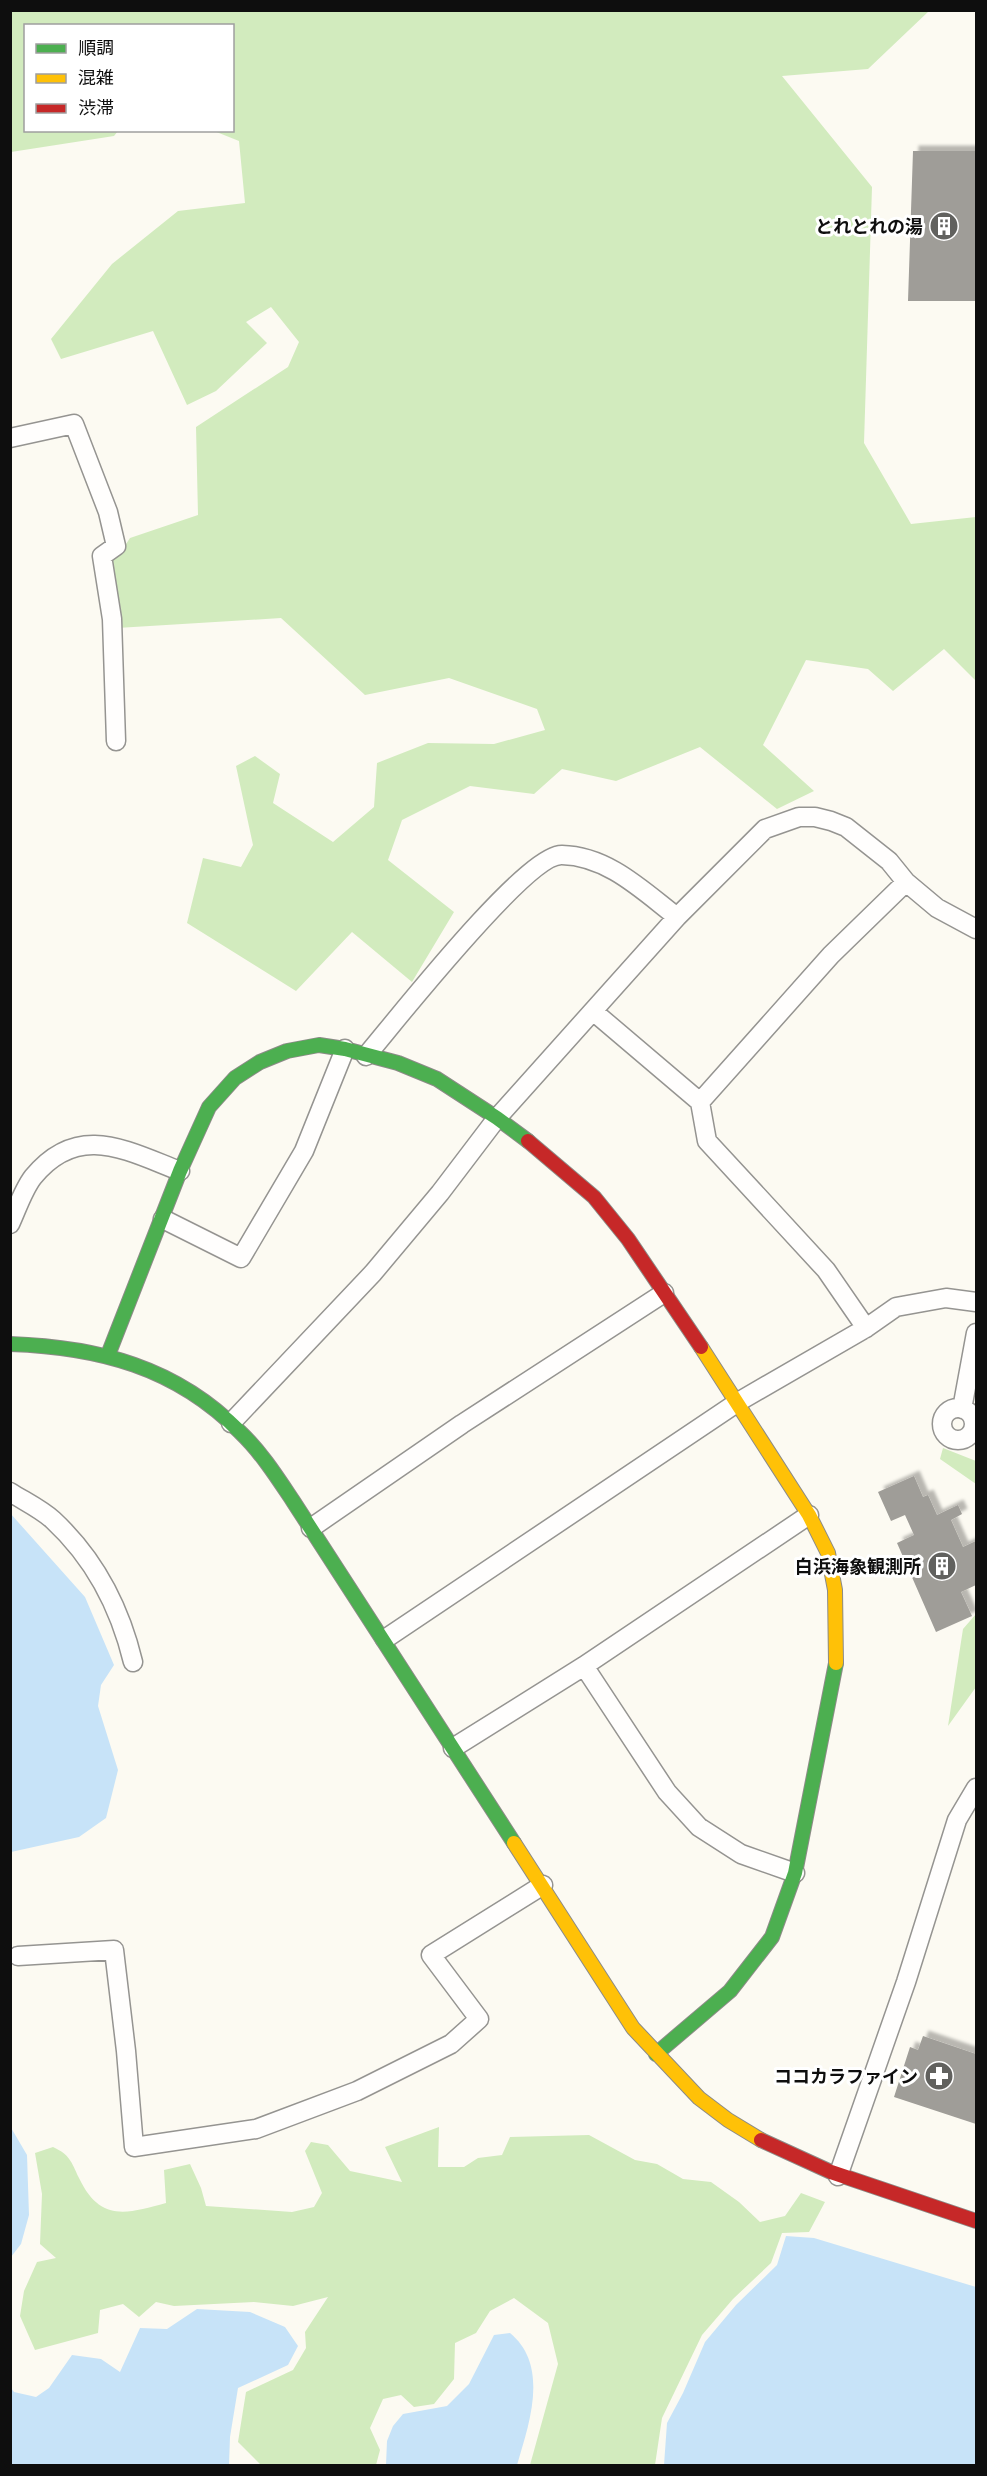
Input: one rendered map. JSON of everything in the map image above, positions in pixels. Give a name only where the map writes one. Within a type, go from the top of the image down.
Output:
[{"type":"street","points":[[10,438],[74,423],[108,512],[116,546],[102,556],[112,619],[116,741]]},
{"type":"street","points":[[231,1423],[373,1273],[440,1193],[497,1118],[677,917],[765,830],[799,817],[831,820],[846,827],[889,861],[906,882],[937,908],[976,929]]},
{"type":"street","points":[[366,1056],[517,883],[547,858],[561,854],[605,864],[677,917]]},
{"type":"street","points":[[700,1102],[831,955],[906,882]]},
{"type":"street","points":[[594,1012],[700,1102],[707,1141],[826,1270],[866,1329]]},
{"type":"street","points":[[108,1355],[180,1171],[209,1107],[235,1078],[260,1062],[287,1051],[319,1045],[345,1049],[398,1063],[437,1079],[497,1118],[542,1152],[594,1197],[628,1239],[738,1402],[809,1515],[828,1553],[835,1590],[837,1659],[795,1873],[771,1937],[730,1991],[656,2054]]},
{"type":"street","points":[[163,1219],[241,1258],[304,1152],[345,1049]]},
{"type":"street","points":[[10,1224],[31,1179],[57,1153],[89,1144],[118,1147],[180,1171]]},
{"type":"street","points":[[311,1528],[462,1424],[664,1293]]},
{"type":"street","points":[[385,1639],[738,1402],[866,1329],[896,1307],[946,1298],[976,1302]]},
{"type":"street","points":[[962,1408],[976,1333]]},
{"type":"street","points":[[10,1344],[54,1346],[108,1355],[151,1372],[196,1398],[231,1423],[270,1468],[385,1639],[633,2028],[699,2098],[745,2130],[838,2176],[976,2221]]},
{"type":"street","points":[[10,1492],[51,1519],[82,1551],[106,1590],[124,1627],[133,1662]]},
{"type":"street","points":[[453,1748],[584,1666],[809,1515]]},
{"type":"street","points":[[584,1666],[667,1792],[699,1827],[741,1854],[795,1873]]},
{"type":"street","points":[[838,2176],[906,1982],[957,1820],[976,1788]]},
{"type":"street","points":[[18,1956],[114,1950],[134,2147],[256,2129],[357,2091],[451,2044],[479,2019],[431,1955],[543,1885]]},
{"type":"green space","points":[[11,11],[929,11],[868,69],[782,76],[872,187],[864,443],[911,524],[976,517],[976,681],[944,649],[893,691],[868,669],[806,660],[763,745],[814,791],[777,809],[700,747],[616,781],[562,769],[534,794],[470,786],[402,820],[388,860],[454,912],[412,982],[352,932],[296,991],[187,923],[203,858],[241,867],[253,845],[236,766],[255,756],[280,774],[273,803],[333,842],[374,807],[377,763],[428,743],[494,744],[545,730],[537,709],[449,678],[365,695],[281,618],[117,628],[106,557],[122,550],[130,538],[198,515],[196,427],[288,367],[299,342],[271,307],[246,322],[267,343],[216,391],[187,405],[153,331],[61,359],[51,339],[112,264],[178,211],[245,203],[239,141],[216,132],[234,132],[234,24],[24,24],[24,132],[117,132],[114,136],[11,152]]},
{"type":"green space","points":[[943,1448],[976,1461],[976,1484],[940,1459]]},
{"type":"green space","points":[[976,1614],[976,1687],[948,1726],[963,1629]]},
{"type":"green space","points":[[439,2127],[438,2167],[464,2167],[478,2158],[502,2155],[510,2137],[589,2135],[635,2160],[657,2164],[683,2179],[711,2182],[739,2202],[760,2222],[785,2216],[801,2193],[825,2202],[809,2232],[782,2233],[771,2263],[733,2299],[702,2335],[662,2418],[655,2465],[530,2465],[558,2364],[548,2323],[514,2298],[490,2311],[476,2333],[455,2343],[454,2379],[434,2404],[414,2407],[401,2395],[383,2399],[370,2428],[380,2450],[376,2465],[261,2465],[238,2442],[246,2392],[293,2370],[306,2348],[305,2332],[328,2297],[293,2306],[254,2302],[174,2306],[156,2302],[139,2317],[123,2304],[100,2310],[98,2333],[35,2350],[20,2316],[24,2291],[37,2262],[56,2258],[40,2244],[42,2194],[35,2153],[53,2147],[63,2153],[72,2163],[87,2192],[96,2202],[115,2211],[126,2212],[166,2203],[164,2170],[190,2164],[206,2206],[292,2212],[314,2207],[322,2193],[305,2151],[311,2142],[328,2145],[350,2171],[402,2182],[385,2147]]},
{"type":"water","points":[[10,1513],[85,1597],[114,1665],[101,1685],[98,1706],[118,1770],[106,1818],[79,1837],[11,1852]]},
{"type":"water","points":[[10,2126],[27,2155],[29,2215],[21,2244],[11,2257]]},
{"type":"water","points":[[786,2236],[814,2238],[976,2287],[976,2465],[664,2465],[667,2423],[705,2342],[736,2305],[777,2265]]},
{"type":"water","points":[[197,2309],[250,2312],[285,2327],[298,2346],[288,2365],[238,2388],[230,2437],[229,2465],[11,2465],[11,2388],[14,2392],[36,2397],[49,2388],[72,2355],[101,2359],[120,2372],[140,2328],[167,2329]]},
{"type":"water","points":[[510,2333],[522,2346],[530,2362],[533,2378],[531,2414],[517,2465],[386,2465],[387,2441],[393,2426],[403,2414],[447,2406],[469,2384],[494,2335]]},
{"type":"building","name":"とれとれの湯","points":[[913,151],[976,151],[976,301],[908,301]]},
{"type":"building","name":"白浜海象観測所","points":[[914,1476],[923,1497],[928,1495],[937,1515],[958,1505],[962,1514],[951,1520],[963,1547],[976,1541],[976,1585],[961,1592],[972,1616],[936,1632],[897,1543],[914,1535],[905,1515],[891,1521],[878,1492]]},
{"type":"building","name":"ココカラファイン","points":[[923,2036],[976,2054],[976,2124],[894,2097],[910,2047],[918,2050]]},
{"type":"traffic: fast","points":[[108,1355],[180,1171],[209,1107],[235,1078],[260,1062],[287,1051],[319,1045],[345,1049],[398,1063],[437,1079],[528,1141]]},
{"type":"traffic: fast","points":[[10,1344],[74,1350],[134,1365],[162,1376],[189,1391],[240,1432],[262,1456],[287,1492],[514,1843]]},
{"type":"traffic: fast","points":[[656,2054],[730,1991],[772,1937],[795,1873],[836,1663]]},
{"type":"traffic: slow","points":[[701,1347],[809,1515],[828,1553],[835,1590],[836,1663]]},
{"type":"traffic: slow","points":[[514,1843],[633,2028],[699,2098],[728,2120],[761,2140]]},
{"type":"traffic: jam","points":[[528,1141],[594,1197],[628,1239],[701,1347]]},
{"type":"traffic: jam","points":[[761,2140],[831,2172],[976,2221]]},
{"type":"place","name":"とれとれの湯","points":[[944,226]]},
{"type":"place","name":"白浜海象観測所","points":[[942,1566]]},
{"type":"place","name":"ココカラファイン","points":[[939,2076]]}]
